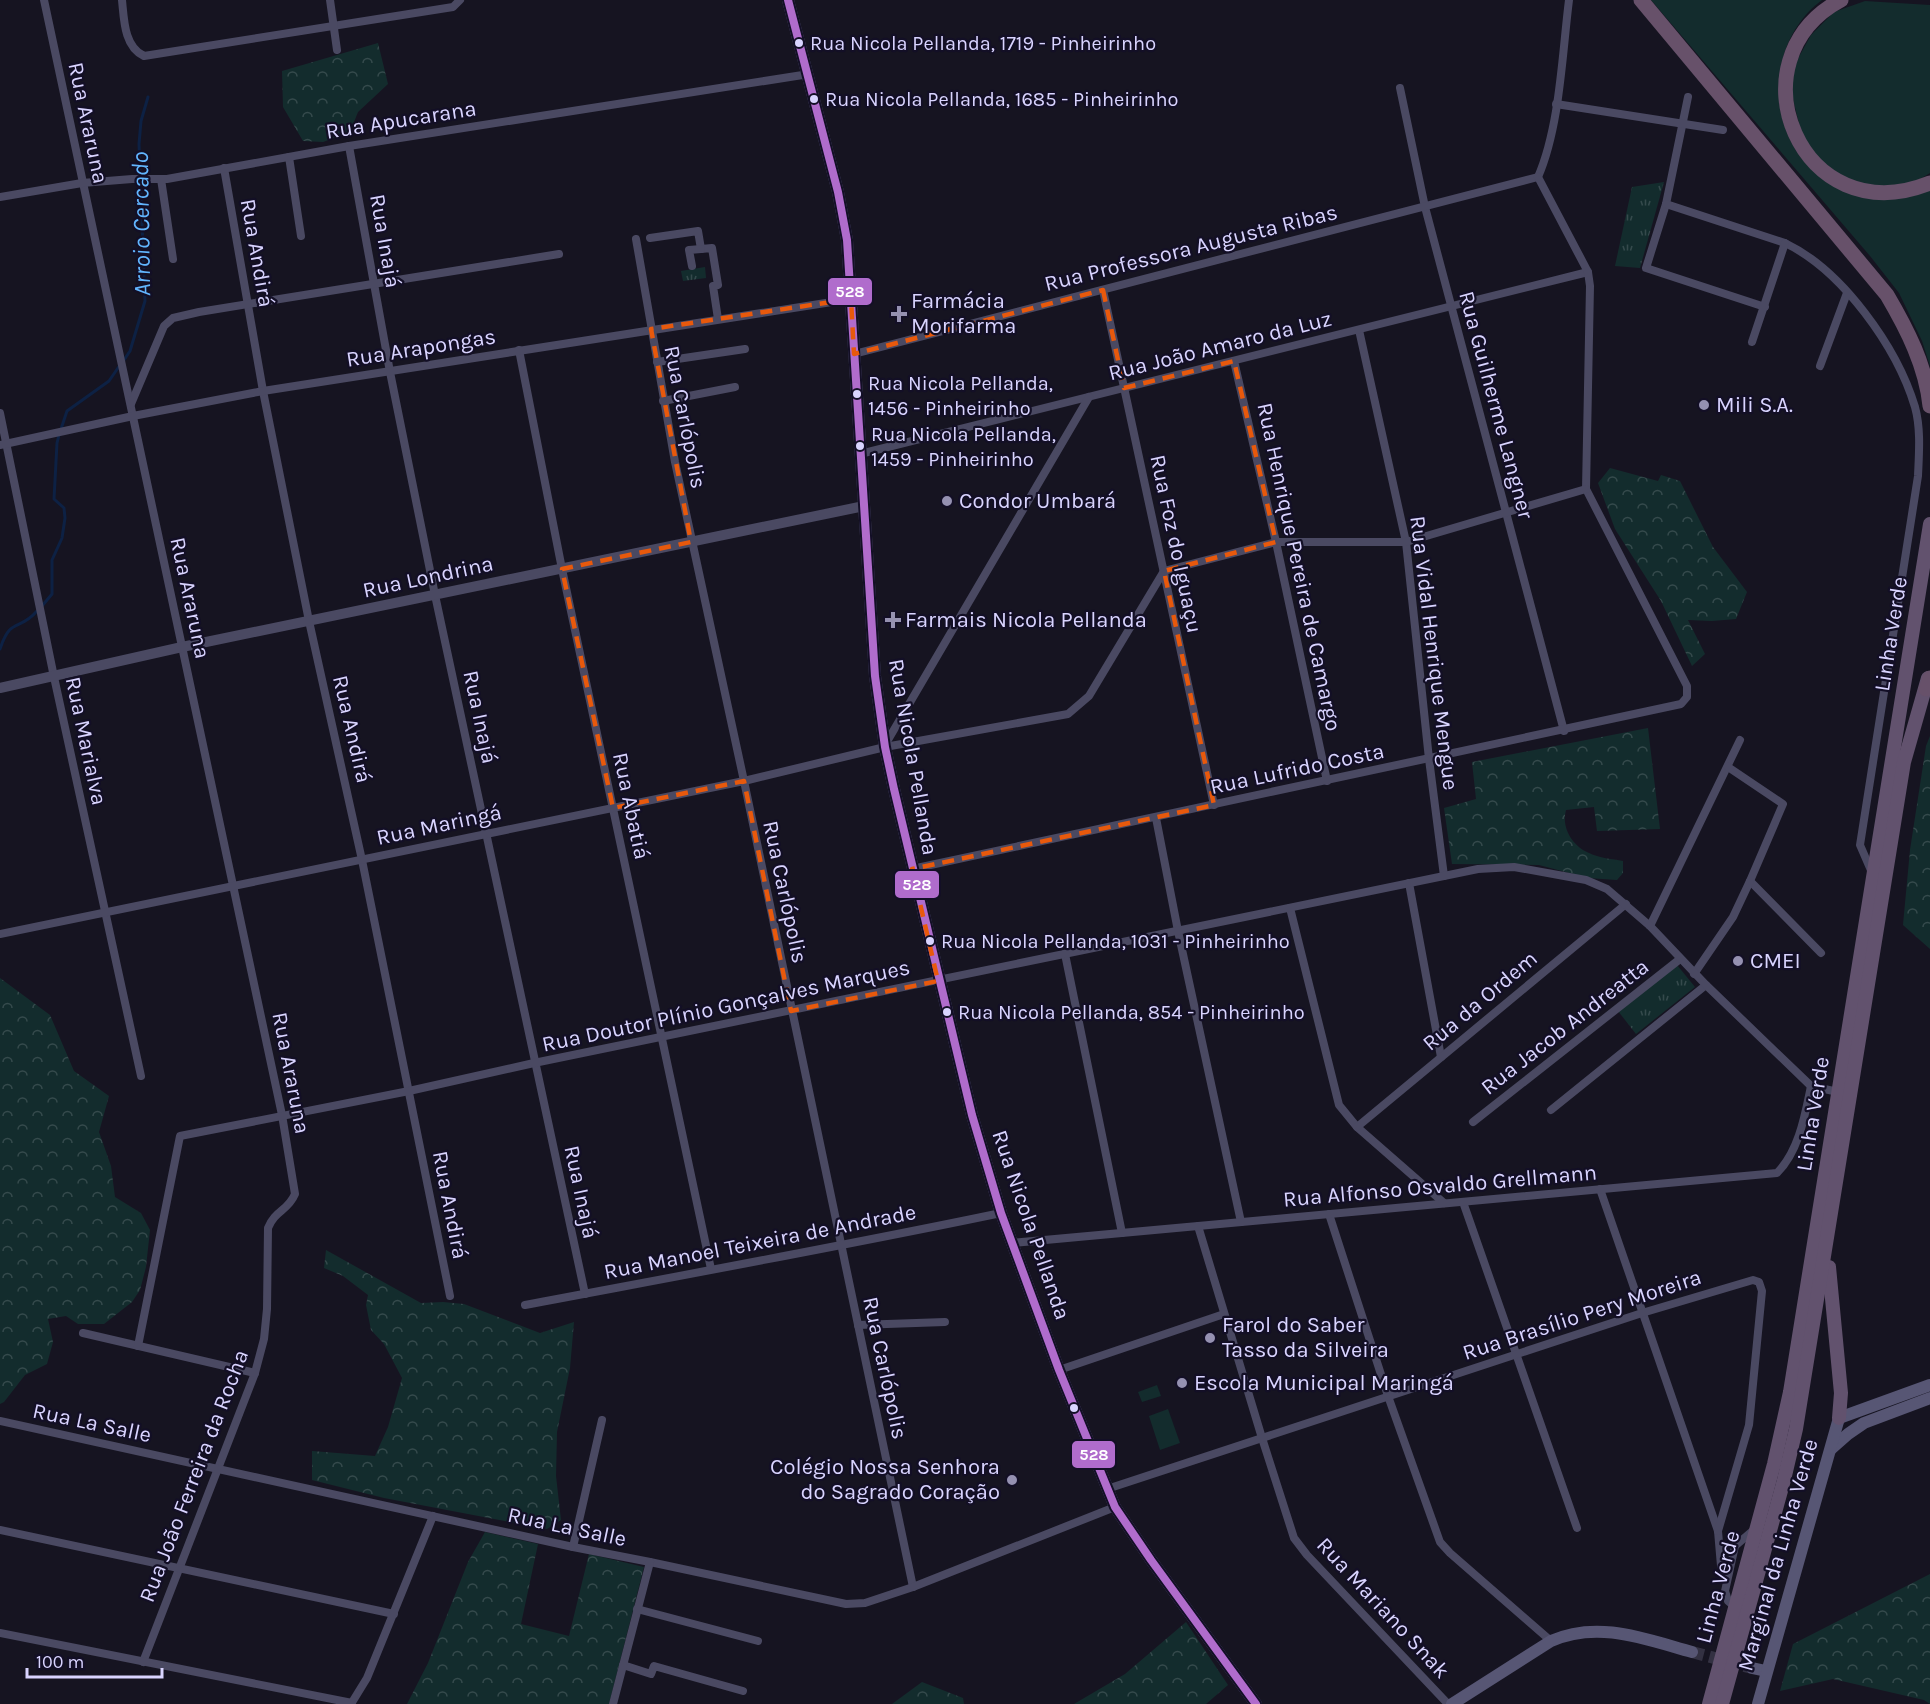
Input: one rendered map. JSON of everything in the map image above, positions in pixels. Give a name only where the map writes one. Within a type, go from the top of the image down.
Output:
[{"type":"highway","points":[[1641,0],[1887,295],[1914,348],[1923,372],[1930,406]]},
{"type":"highway","points":[[1841,0],[1827,7],[1804,30],[1789,64],[1787,102],[1789,120],[1795,136],[1811,161],[1843,185],[1878,193],[1901,191],[1930,183]]},
{"type":"highway","name":"Linha Verde","points":[[1708,1704],[1790,1392],[1930,524]]},
{"type":"highway","name":"Linha Verde","points":[[1722,1704],[1791,1453],[1828,1241],[1904,762],[1930,672]]},
{"type":"highway","points":[[1828,1241],[1841,1394],[1839,1418]]},
{"type":"main road","name":"Rua Nicola Pellanda","points":[[788,0],[809,74],[843,213],[847,240],[872,644],[885,746],[938,981],[972,1115],[1001,1213],[1059,1371],[1115,1507],[1157,1569],[1256,1704]]},
{"type":"main road","points":[[1839,1418],[1930,1384]]},
{"type":"main road","points":[[1830,1450],[1856,1428],[1930,1398]]},
{"type":"main road","name":"Marginal da Linha Verde","points":[[1758,1704],[1839,1418]]},
{"type":"main road","points":[[1450,1704],[1551,1641],[1575,1633],[1595,1630],[1615,1631],[1692,1652]]},
{"type":"main road","points":[[1752,1668],[1767,1671]]},
{"type":"street","name":"Rua Araruna","points":[[44,0],[282,1115],[295,1194],[291,1203]]},
{"type":"street","points":[[122,0],[124,28],[137,52],[144,56],[453,7],[460,0]]},
{"type":"street","points":[[330,0],[337,50]]},
{"type":"street","points":[[1164,571],[1276,542],[1406,542],[1586,489],[1590,295],[1588,272],[1538,177],[1546,158],[1556,104],[1569,0]]},
{"type":"street","name":"Rua Apucarana","points":[[0,197],[82,183],[161,179],[349,146],[809,74]]},
{"type":"street","name":"Rua Guilherme Langner","points":[[1400,88],[1425,207],[1564,731]]},
{"type":"street","points":[[1688,97],[1666,204],[1646,268],[1765,306]]},
{"type":"street","points":[[1556,104],[1723,130]]},
{"type":"street","name":"Rua Inajá","points":[[349,146],[390,372],[435,595],[585,1294]]},
{"type":"street","points":[[288,157],[301,236]]},
{"type":"street","name":"Rua Andirá","points":[[224,168],[262,391],[309,621],[362,860],[450,1296]]},
{"type":"street","name":"Rua Professora Augusta Ribas","points":[[854,354],[1538,177]]},
{"type":"street","points":[[161,179],[173,259]]},
{"type":"street","points":[[1666,204],[1785,243],[1817,262],[1871,322],[1903,376],[1915,408],[1919,452],[1918,476],[1860,845],[1874,878]]},
{"type":"street","points":[[650,238],[698,231],[701,249]]},
{"type":"street","name":"Rua Carlópolis","points":[[636,239],[663,401],[913,1587]]},
{"type":"street","points":[[1752,342],[1785,243]]},
{"type":"street","points":[[692,266],[689,250],[712,248],[718,285],[713,286],[718,319]]},
{"type":"street","points":[[131,405],[164,326],[172,318],[559,254]]},
{"type":"street","name":"Rua João Amaro da Luz","points":[[860,454],[1588,272]]},
{"type":"street","name":"Rua Foz do Iguaçu","points":[[1103,290],[1214,806]]},
{"type":"street","points":[[1820,366],[1846,293]]},
{"type":"street","name":"Rua Arapongas","points":[[3,445],[133,416],[262,391],[851,299]]},
{"type":"street","name":"Rua Vidal Henrique Mengue","points":[[1359,330],[1406,542],[1444,876]]},
{"type":"street","points":[[657,362],[745,349]]},
{"type":"street","name":"Rua Abatiá","points":[[519,350],[562,569],[711,1269]]},
{"type":"street","name":"Rua Henrique Pereira de Camargo","points":[[1234,361],[1276,542],[1327,781]]},
{"type":"street","points":[[663,401],[735,387]]},
{"type":"street","points":[[885,746],[1089,397]]},
{"type":"street","name":"Rua Marialva","points":[[0,413],[3,445],[38,595],[141,1076]]},
{"type":"street","name":"Rua Lufrido Costa","points":[[912,869],[1564,731],[1681,704],[1687,697],[1687,686],[1586,489]]},
{"type":"street","name":"Rua Londrina","points":[[0,688],[309,621],[864,506]]},
{"type":"street","name":"Rua Maringá","points":[[0,934],[613,808],[744,780],[885,746],[1068,714],[1089,696],[1164,571]]},
{"type":"street","points":[[1650,926],[1740,740]]},
{"type":"street","points":[[1695,974],[1733,917],[1783,804],[1728,767]]},
{"type":"street","points":[[1156,818],[1241,1222]]},
{"type":"street","name":"Rua Doutor Plínio Gonçalves Marques","points":[[138,1346],[180,1136],[409,1091],[534,1063],[1478,868],[1514,867],[1587,880],[1607,889],[1650,926],[1706,985],[1811,1086]]},
{"type":"street","points":[[1750,881],[1821,953]]},
{"type":"street","points":[[1409,883],[1441,1057]]},
{"type":"street","name":"Rua da Ordem","points":[[1357,1127],[1626,904]]},
{"type":"street","points":[[1290,908],[1339,1105],[1357,1127],[1444,1203]]},
{"type":"street","points":[[1065,954],[1122,1233]]},
{"type":"street","name":"Rua Jacob Andreatta","points":[[1473,1122],[1680,959]]},
{"type":"street","points":[[1551,1110],[1706,985]]},
{"type":"street","points":[[1811,1086],[1838,1092]]},
{"type":"street","name":"Rua Alfonso Osvaldo Grellmann","points":[[1012,1243],[1777,1173],[1788,1162],[1804,1117],[1811,1086]]},
{"type":"street","points":[[1600,1189],[1718,1531],[1721,1566],[1730,1567]]},
{"type":"street","points":[[1463,1202],[1576,1528]]},
{"type":"street","name":"Rua João Ferreira da Rocha","points":[[142,1662],[255,1373],[264,1339],[267,1309],[268,1228],[272,1217],[291,1203]]},
{"type":"street","name":"Rua Manoel Teixeira de Andrade","points":[[525,1305],[841,1246],[1001,1213]]},
{"type":"street","points":[[1329,1214],[1388,1396],[1440,1542],[1450,1554],[1551,1641]]},
{"type":"street","name":"Rua Mariano Snak","points":[[1198,1226],[1294,1538],[1306,1555],[1450,1704]]},
{"type":"street","name":"Rua Brasílio Pery Moreira","points":[[1107,1489],[1642,1313],[1753,1281],[1759,1282],[1762,1291],[1762,1307],[1749,1425],[1718,1531]]},
{"type":"street","points":[[1059,1371],[1224,1314]]},
{"type":"street","points":[[858,1325],[945,1322]]},
{"type":"street","points":[[83,1333],[255,1373]]},
{"type":"street","points":[[573,1547],[602,1420]]},
{"type":"street","name":"Rua La Salle","points":[[0,1421],[573,1547],[846,1604],[865,1603],[913,1587],[1115,1507]]},
{"type":"street","points":[[0,1633],[352,1704],[367,1678],[433,1516]]},
{"type":"street","points":[[1735,1607],[1725,1596],[1735,1546],[1756,1528]]},
{"type":"street","points":[[0,1530],[394,1614]]},
{"type":"street","points":[[613,1704],[650,1562]]},
{"type":"street","points":[[638,1609],[758,1641]]},
{"type":"street","points":[[623,1665],[651,1674],[654,1666],[743,1690]]},
{"type":"highlighted area","points":[[1103,290],[1124,388],[1234,361],[1276,542],[1164,571],[1214,805],[912,869],[938,981],[791,1011],[744,781],[613,808],[562,569],[691,542],[651,329],[851,299],[854,354]]},
{"type":"green space","points":[[1651,0],[1822,0],[1802,20],[1788,43],[1780,70],[1779,97],[1784,123],[1795,148],[1812,170],[1846,191],[1869,194],[1930,188],[1930,366],[1922,341],[1899,293]]},
{"type":"green space","points":[[1865,1],[1930,5],[1930,173],[1912,184],[1870,187],[1839,175],[1803,140],[1791,91],[1795,64],[1811,35],[1834,12]]},
{"type":"green space","points":[[378,43],[388,84],[358,112],[350,132],[323,142],[303,141],[283,107],[282,71]]},
{"type":"green space","points":[[1664,182],[1640,268],[1615,266],[1632,187]]},
{"type":"green space","points":[[705,267],[706,278],[683,281],[681,271]]},
{"type":"green space","points":[[1610,468],[1658,481],[1661,475],[1680,481],[1713,547],[1747,592],[1736,619],[1688,620],[1705,654],[1692,666],[1661,601],[1615,529],[1598,483]]},
{"type":"green space","points":[[1648,728],[1660,829],[1597,831],[1594,807],[1566,810],[1565,823],[1569,835],[1578,846],[1597,856],[1623,861],[1623,873],[1617,880],[1588,878],[1539,865],[1452,864],[1444,808],[1476,799],[1472,762]]},
{"type":"green space","points":[[1930,736],[1930,949],[1903,925],[1910,850],[1926,746]]},
{"type":"green space","points":[[1677,965],[1695,987],[1636,1034],[1618,1011]]},
{"type":"green space","points":[[0,978],[50,1015],[74,1071],[109,1096],[99,1132],[111,1166],[115,1197],[141,1213],[150,1230],[146,1267],[140,1290],[132,1302],[104,1324],[78,1324],[66,1316],[48,1319],[53,1342],[47,1364],[25,1375],[0,1404]]},
{"type":"green space","points":[[326,1250],[421,1303],[464,1304],[540,1333],[574,1322],[570,1368],[557,1432],[556,1476],[561,1520],[547,1529],[384,1498],[312,1480],[312,1451],[375,1456],[388,1427],[402,1378],[384,1344],[371,1330],[366,1305],[368,1295],[343,1276],[324,1268]]},
{"type":"green space","points":[[1157,1385],[1161,1396],[1142,1402],[1138,1392]]},
{"type":"green space","points":[[1168,1409],[1180,1443],[1160,1450],[1149,1416]]},
{"type":"green space","points":[[485,1532],[538,1544],[521,1624],[569,1636],[589,1554],[644,1567],[609,1704],[407,1704],[428,1663],[468,1562]]},
{"type":"green space","points":[[1930,1574],[1930,1704],[1924,1700],[1833,1679],[1780,1691],[1793,1644]]},
{"type":"green space","points":[[1186,1622],[1228,1685],[1206,1704],[1074,1704],[1125,1674]]},
{"type":"green space","points":[[922,1682],[963,1698],[964,1704],[892,1704]]},
{"type":"waterway","name":"Arroio Cercado","points":[[124,360],[130,351],[145,301],[139,144],[141,121],[148,97]]},
{"type":"waterway","name":"Arroio Cercado","points":[[61,429],[67,411],[109,381],[120,365]]},
{"type":"waterway","name":"Arroio Cercado","points":[[42,606],[52,594],[52,560],[62,538],[65,518],[64,508],[54,499],[59,435]]},
{"type":"waterway","name":"Arroio Cercado","points":[[0,649],[8,632],[37,611]]},
{"type":"tunnel","points":[[1692,1652],[1752,1668]]},
{"type":"transit line","name":"528","points":[[788,0],[838,192],[847,240],[875,676],[885,747],[972,1115],[1001,1213],[1059,1370],[1115,1507],[1256,1704]]},
{"type":"place","name":"Rua Nicola Pellanda, 1719 - Pinheirinho","points":[[799,43]]},
{"type":"place","name":"Rua Nicola Pellanda, 1685 - Pinheirinho","points":[[814,99]]},
{"type":"place","name":"Farmácia Morifarma","points":[[899,314]]},
{"type":"place","name":"Rua Nicola Pellanda, 1456 - Pinheirinho","points":[[857,394]]},
{"type":"place","name":"Mili S.A.","points":[[1704,405]]},
{"type":"place","name":"Rua Nicola Pellanda, 1459 - Pinheirinho","points":[[860,446]]},
{"type":"place","name":"Condor Umbará","points":[[947,501]]},
{"type":"place","name":"Farmais Nicola Pellanda","points":[[893,620]]},
{"type":"place","name":"Rua Nicola Pellanda, 1031 - Pinheirinho","points":[[930,941]]},
{"type":"place","name":"CMEI","points":[[1738,961]]},
{"type":"place","name":"Rua Nicola Pellanda, 854 - Pinheirinho","points":[[947,1012]]},
{"type":"place","name":"Farol do Saber Tasso da Silveira","points":[[1210,1338]]},
{"type":"place","name":"Escola Municipal Maringá","points":[[1182,1383]]},
{"type":"place","name":"Colégio Nossa Senhora do Sagrado Coração","points":[[1012,1480]]}]
